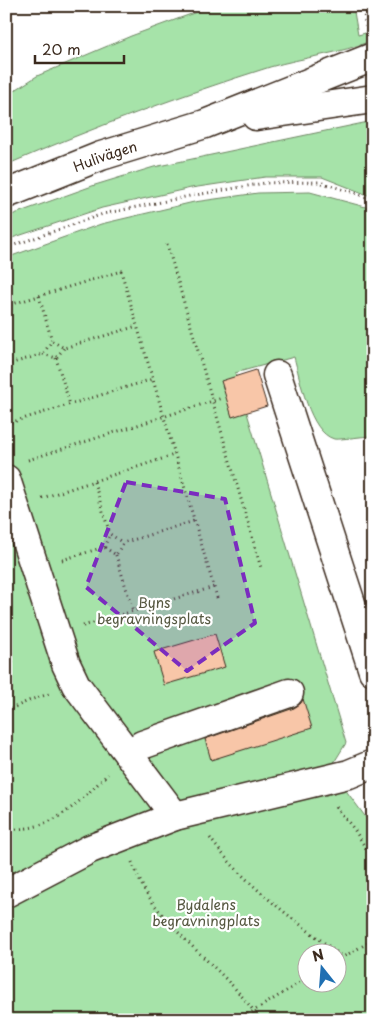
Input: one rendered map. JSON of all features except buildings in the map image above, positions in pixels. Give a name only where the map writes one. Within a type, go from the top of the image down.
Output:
[{"type":"main road","name":"Hulivägen","points":[[206,124],[370,45]]},
{"type":"main road","name":"Hulivägen","points":[[6,194],[101,156],[206,124],[308,107],[373,99]]},
{"type":"main road","points":[[278,375],[373,671]]},
{"type":"main road","points":[[16,470],[16,507],[66,664],[76,685],[128,754],[183,814]]},
{"type":"main road","points":[[128,754],[142,744],[289,693]]},
{"type":"main road","points":[[6,893],[90,850],[183,814],[349,774],[373,764]]},
{"type":"path","points":[[363,6],[370,45]]},
{"type":"path","points":[[6,248],[103,214],[264,183],[319,182],[358,194],[373,201]]},
{"type":"path","points":[[167,244],[261,568]]},
{"type":"path","points":[[6,306],[121,271],[218,601]]},
{"type":"path","points":[[39,296],[52,341],[64,348]]},
{"type":"path","points":[[56,358],[64,348],[137,326]]},
{"type":"path","points":[[43,354],[52,341]]},
{"type":"path","points":[[6,365],[43,354],[56,358]]},
{"type":"path","points":[[56,358],[70,405]]},
{"type":"path","points":[[6,424],[153,379]]},
{"type":"path","points":[[16,470],[164,416],[222,398]]},
{"type":"path","points":[[16,507],[174,455]]},
{"type":"path","points":[[94,482],[110,534],[123,543]]},
{"type":"path","points":[[116,555],[123,543],[194,521]]},
{"type":"path","points":[[35,568],[104,547],[110,534]]},
{"type":"path","points":[[104,547],[116,555],[133,611]]},
{"type":"path","points":[[56,634],[214,587]]},
{"type":"path","points":[[6,638],[13,659],[11,668],[6,670]]},
{"type":"path","points":[[6,711],[33,699],[76,685]]},
{"type":"path","points":[[6,830],[34,827],[56,819],[76,805],[128,754]]},
{"type":"path","points":[[314,782],[354,829],[373,860]]},
{"type":"path","points":[[183,814],[216,845],[249,881],[290,917],[326,944]]},
{"type":"path","points":[[121,837],[149,896],[177,932],[230,982],[260,1020]]},
{"type":"path","points":[[346,955],[373,940]]},
{"type":"path","points":[[239,1020],[296,985]]},
{"type":"highlighted area","points":[[126,482],[225,499],[255,623],[187,671],[86,587]]},
{"type":"green space","points":[[213,6],[353,6],[358,35],[373,31],[373,40],[348,49],[270,67],[203,89],[104,125],[6,165],[6,96],[37,76],[131,36]]},
{"type":"green space","points":[[373,121],[373,197],[322,177],[265,177],[191,188],[102,208],[6,240],[6,217],[95,185],[154,167]]},
{"type":"green space","points":[[310,192],[373,209],[373,436],[334,439],[325,434],[312,416],[294,357],[235,373],[346,743],[330,769],[373,827],[373,1020],[6,1020],[6,258],[101,224],[194,202],[258,193]]},
{"type":"park label","name":"Byns begravningsplats","points":[[154,610]]},
{"type":"park label","name":"Bydalens begravningplats","points":[[206,912]]}]
